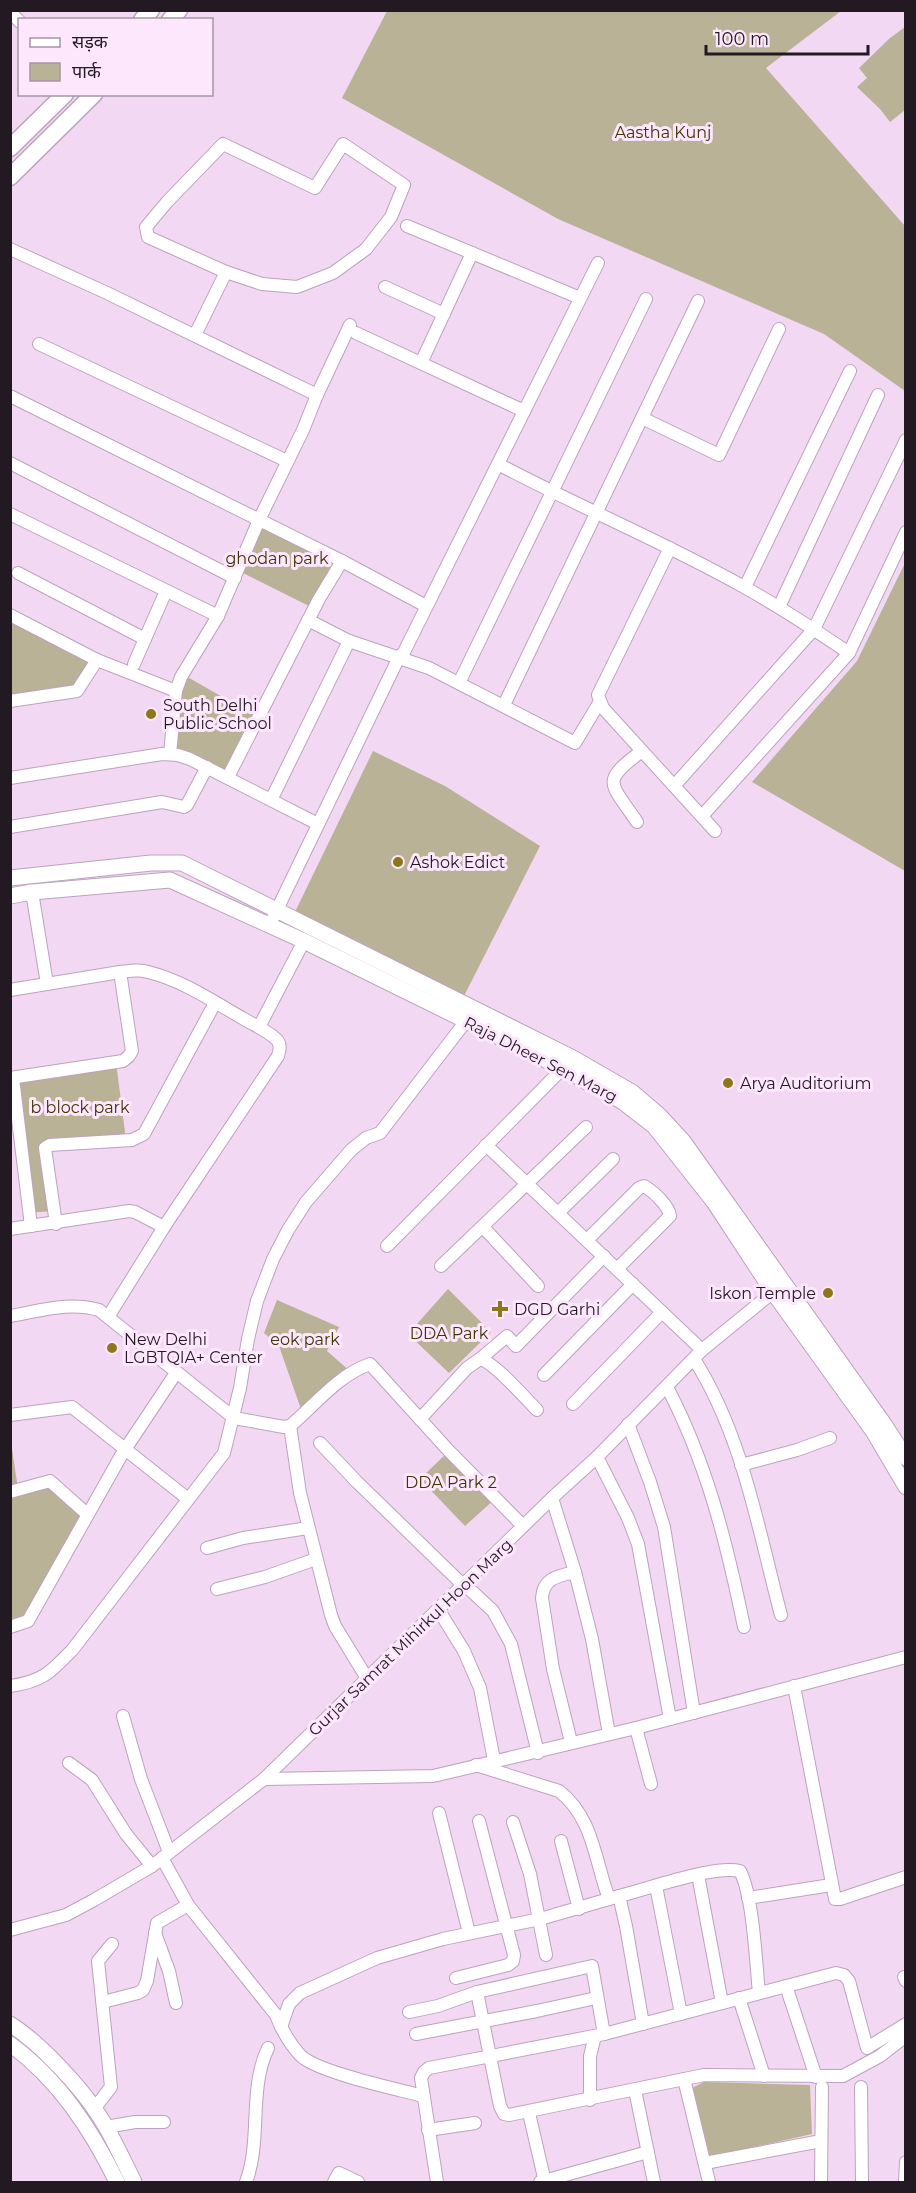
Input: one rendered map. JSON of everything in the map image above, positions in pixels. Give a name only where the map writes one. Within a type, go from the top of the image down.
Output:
[{"type":"main road","points":[[10,148],[63,96]]},
{"type":"main road","points":[[10,177],[90,96]]},
{"type":"street","points":[[223,144],[315,188],[343,144],[404,185],[391,217],[366,249],[333,273],[297,287],[262,284],[226,272],[148,237],[146,227],[223,144]]},
{"type":"street","points":[[407,226],[580,298]]},
{"type":"street","points":[[10,249],[50,266],[317,395]]},
{"type":"street","points":[[421,363],[472,253]]},
{"type":"street","points":[[270,926],[399,657],[404,652],[598,263]]},
{"type":"street","points":[[195,335],[226,272]]},
{"type":"street","points":[[385,287],[444,314]]},
{"type":"street","points":[[459,683],[646,298]]},
{"type":"street","points":[[504,705],[698,301]]},
{"type":"street","points":[[170,754],[176,691],[183,673],[204,643],[218,616],[259,520],[303,430],[317,395],[353,329],[524,411]]},
{"type":"street","points":[[642,418],[719,455],[779,329]]},
{"type":"street","points":[[39,344],[287,461]]},
{"type":"street","points":[[745,587],[850,371]]},
{"type":"street","points":[[779,607],[878,395]]},
{"type":"street","points":[[10,396],[342,561],[426,606]]},
{"type":"street","points":[[674,786],[814,629],[906,440]]},
{"type":"street","points":[[10,463],[235,578]]},
{"type":"street","points":[[498,464],[745,587],[849,653]]},
{"type":"street","points":[[10,514],[218,616]]},
{"type":"street","points":[[702,816],[849,653],[906,532]]},
{"type":"street","points":[[670,548],[600,688],[599,703],[715,831]]},
{"type":"street","points":[[228,777],[308,620],[342,561]]},
{"type":"street","points":[[18,573],[145,639]]},
{"type":"street","points":[[134,663],[166,591]]},
{"type":"street","points":[[10,615],[97,660],[176,691]]},
{"type":"street","points":[[308,620],[349,641],[429,668],[575,743],[599,703]]},
{"type":"street","points":[[272,798],[349,641]]},
{"type":"street","points":[[10,701],[77,691],[97,660]]},
{"type":"street","points":[[637,822],[614,788],[614,776],[620,767],[642,751]]},
{"type":"street","points":[[10,778],[170,754],[190,759],[207,767],[272,798],[318,824]]},
{"type":"street","points":[[10,827],[162,802],[184,807],[188,805],[207,767]]},
{"type":"street","name":"Raja Dheer Sen Marg","points":[[10,878],[152,863],[182,863],[277,910],[568,1064]]},
{"type":"street","name":"Raja Dheer Sen Marg","points":[[10,896],[170,880],[304,941],[466,1021],[632,1092],[660,1116],[683,1141],[873,1431],[906,1487]]},
{"type":"street","points":[[32,892],[47,984]]},
{"type":"street","points":[[259,1028],[304,941]]},
{"type":"street","points":[[31,1226],[12,1078],[126,1059],[132,1051],[120,972]]},
{"type":"street","points":[[10,990],[120,972],[148,972],[168,979],[215,1003],[259,1028],[277,1040],[280,1046],[278,1056],[164,1227],[108,1317]]},
{"type":"street","points":[[56,1224],[45,1148],[50,1144],[132,1140],[144,1134],[215,1003]]},
{"type":"street","points":[[10,1686],[35,1682],[52,1671],[73,1649],[224,1453],[234,1418],[257,1301],[267,1273],[288,1230],[306,1202],[351,1150],[366,1138],[380,1133],[466,1021]]},
{"type":"street","points":[[387,1246],[568,1064]]},
{"type":"street","points":[[441,1266],[586,1127]]},
{"type":"street","points":[[486,1145],[662,1312],[698,1354],[724,1415],[741,1465],[781,1615]]},
{"type":"street","points":[[558,1213],[613,1160]]},
{"type":"street","points":[[587,1240],[639,1188],[644,1186],[648,1188],[668,1208],[670,1216],[617,1269]]},
{"type":"street","points":[[10,1229],[56,1224],[129,1211],[164,1227]]},
{"type":"street","points":[[483,1227],[538,1286]]},
{"type":"street","points":[[420,1419],[467,1368],[507,1336],[516,1347],[604,1256]]},
{"type":"street","points":[[544,1375],[633,1284]]},
{"type":"street","name":"Raja Dheer Sen Marg","points":[[778,1287],[884,1424],[906,1458]]},
{"type":"street","name":"Gurjar Samrat Mihirkul Hoon Marg","points":[[10,1930],[66,1915],[161,1859],[264,1779],[597,1456],[698,1354],[778,1287]]},
{"type":"street","points":[[10,1316],[76,1306],[99,1311],[234,1418],[284,1427],[290,1426],[326,1393],[360,1367],[370,1364],[449,1452],[523,1526]]},
{"type":"street","points":[[573,1404],[662,1312]]},
{"type":"street","points":[[480,1359],[494,1367],[537,1410]]},
{"type":"street","points":[[10,1627],[28,1621],[125,1449],[176,1373]]},
{"type":"street","points":[[667,1387],[682,1416],[707,1479],[727,1547],[744,1627]]},
{"type":"street","points":[[10,1415],[72,1407],[188,1499]]},
{"type":"street","points":[[628,1424],[664,1527],[694,1713]]},
{"type":"street","points":[[290,1426],[300,1493],[335,1626],[368,1680]]},
{"type":"street","points":[[741,1465],[830,1438]]},
{"type":"street","points":[[320,1443],[463,1585],[493,1611],[511,1644],[538,1752]]},
{"type":"street","points":[[597,1456],[628,1518],[638,1544],[670,1719]]},
{"type":"street","points":[[10,1492],[51,1481],[87,1514]]},
{"type":"street","points":[[552,1498],[575,1572],[592,1639],[609,1734]]},
{"type":"street","points":[[207,1548],[243,1538],[308,1528]]},
{"type":"street","points":[[217,1589],[265,1577],[316,1558]]},
{"type":"street","points":[[572,1743],[553,1669],[542,1589],[551,1579],[575,1572]]},
{"type":"street","points":[[438,1609],[464,1651],[480,1688],[495,1760]]},
{"type":"street","points":[[264,1779],[433,1776],[636,1728],[906,1657]]},
{"type":"street","points":[[794,1686],[835,1899],[906,1877]]},
{"type":"street","points":[[123,1716],[161,1859],[188,1905],[276,2014],[281,2027],[300,2055],[316,2066],[423,2096]]},
{"type":"street","points":[[636,1728],[651,1784]]},
{"type":"street","points":[[69,1763],[92,1780],[126,1834],[161,1859]]},
{"type":"street","points":[[476,1765],[559,1791],[570,1800],[585,1821],[626,1926],[643,2024]]},
{"type":"street","points":[[439,1813],[469,1933]]},
{"type":"street","points":[[456,1978],[508,1965],[513,1961],[514,1955],[479,1821]]},
{"type":"street","points":[[513,1822],[530,1874],[546,1955]]},
{"type":"street","points":[[561,1841],[579,1909]]},
{"type":"street","points":[[281,2027],[292,1998],[377,1958],[469,1933],[505,1927],[579,1909],[698,1875],[733,1870],[740,1871],[744,1878],[759,1993]]},
{"type":"street","points":[[698,1875],[722,2003]]},
{"type":"street","points":[[748,1898],[831,1885]]},
{"type":"street","points":[[656,1886],[681,2014]]},
{"type":"street","points":[[103,2002],[143,1990],[147,1981],[154,1929],[157,1923],[163,1917],[188,1905]]},
{"type":"street","points":[[154,1929],[169,1971],[176,2003]]},
{"type":"street","points":[[94,2109],[111,2087],[99,1961],[112,1944]]},
{"type":"street","points":[[409,2012],[438,2006],[477,1992],[592,1966],[599,2035],[590,2056],[590,2100]]},
{"type":"street","points":[[437,2182],[421,2078],[429,2068],[599,2035],[836,1973],[844,1975],[849,1981],[867,2048],[906,2024]]},
{"type":"street","points":[[786,1986],[819,2082],[822,2182]]},
{"type":"street","points":[[477,1992],[500,2106],[504,2114],[509,2115],[529,2113],[704,2075],[764,2076],[819,2082],[843,2076],[880,2056],[906,2036]]},
{"type":"street","points":[[416,2034],[596,1998]]},
{"type":"street","points":[[739,1998],[764,2076]]},
{"type":"street","points":[[10,2024],[40,2047],[94,2109],[106,2127],[134,2182]]},
{"type":"street","points":[[10,2044],[31,2060],[72,2105],[89,2129],[117,2182]]},
{"type":"street","points":[[246,2182],[253,2156],[260,2071],[268,2048]]},
{"type":"street","points":[[684,2079],[709,2182]]},
{"type":"street","points":[[861,2087],[861,2182]]},
{"type":"street","points":[[634,2090],[654,2182]]},
{"type":"street","points":[[529,2113],[543,2182],[648,2152]]},
{"type":"street","points":[[106,2127],[135,2122],[164,2122]]},
{"type":"street","points":[[428,2130],[475,2123]]},
{"type":"street","points":[[705,2163],[821,2141]]},
{"type":"street","points":[[905,2182],[906,2162]]},
{"type":"street","points":[[334,2182],[339,2173],[358,2182]]},
{"type":"green space","name":"Aastha Kunj","points":[[387,11],[841,11],[766,68],[905,226],[905,391],[824,334],[558,219],[342,98]]},
{"type":"green space","points":[[905,27],[905,110],[890,122],[857,87],[867,78],[859,68]]},
{"type":"green space","name":"ghodan park","points":[[262,519],[340,559],[309,606],[237,570]]},
{"type":"green space","points":[[905,563],[905,871],[752,782],[857,661]]},
{"type":"green space","points":[[10,609],[105,658],[83,692],[11,706]]},
{"type":"green space","points":[[184,675],[254,715],[228,777],[173,755],[176,691]]},
{"type":"green space","points":[[373,751],[445,786],[540,846],[463,998],[294,914]]},
{"type":"green space","name":"b block park","points":[[116,1062],[126,1140],[46,1149],[54,1211],[26,1213],[10,1081]]},
{"type":"green space","name":"DDA Park","points":[[448,1289],[491,1332],[449,1373],[408,1334]]},
{"type":"green space","name":"eok park","points":[[277,1300],[339,1327],[327,1351],[352,1373],[303,1415],[279,1346],[264,1333]]},
{"type":"green space","points":[[10,1435],[18,1489],[50,1481],[87,1514],[28,1621],[11,1627]]},
{"type":"green space","name":"DDA Park 2","points":[[449,1451],[496,1498],[465,1526],[420,1479]]},
{"type":"green space","points":[[704,2082],[810,2085],[812,2134],[709,2157],[692,2088]]},
{"type":"place","name":"South Delhi Public School","points":[[151,714]]},
{"type":"place","name":"Ashok Edict","points":[[398,862]]},
{"type":"place","name":"Arya Auditorium","points":[[728,1083]]},
{"type":"place","name":"Iskon Temple","points":[[828,1293]]},
{"type":"place","name":"DGD Garhi","points":[[500,1309]]},
{"type":"place","name":"New Delhi LGBTQIA+ Center","points":[[112,1348]]}]
